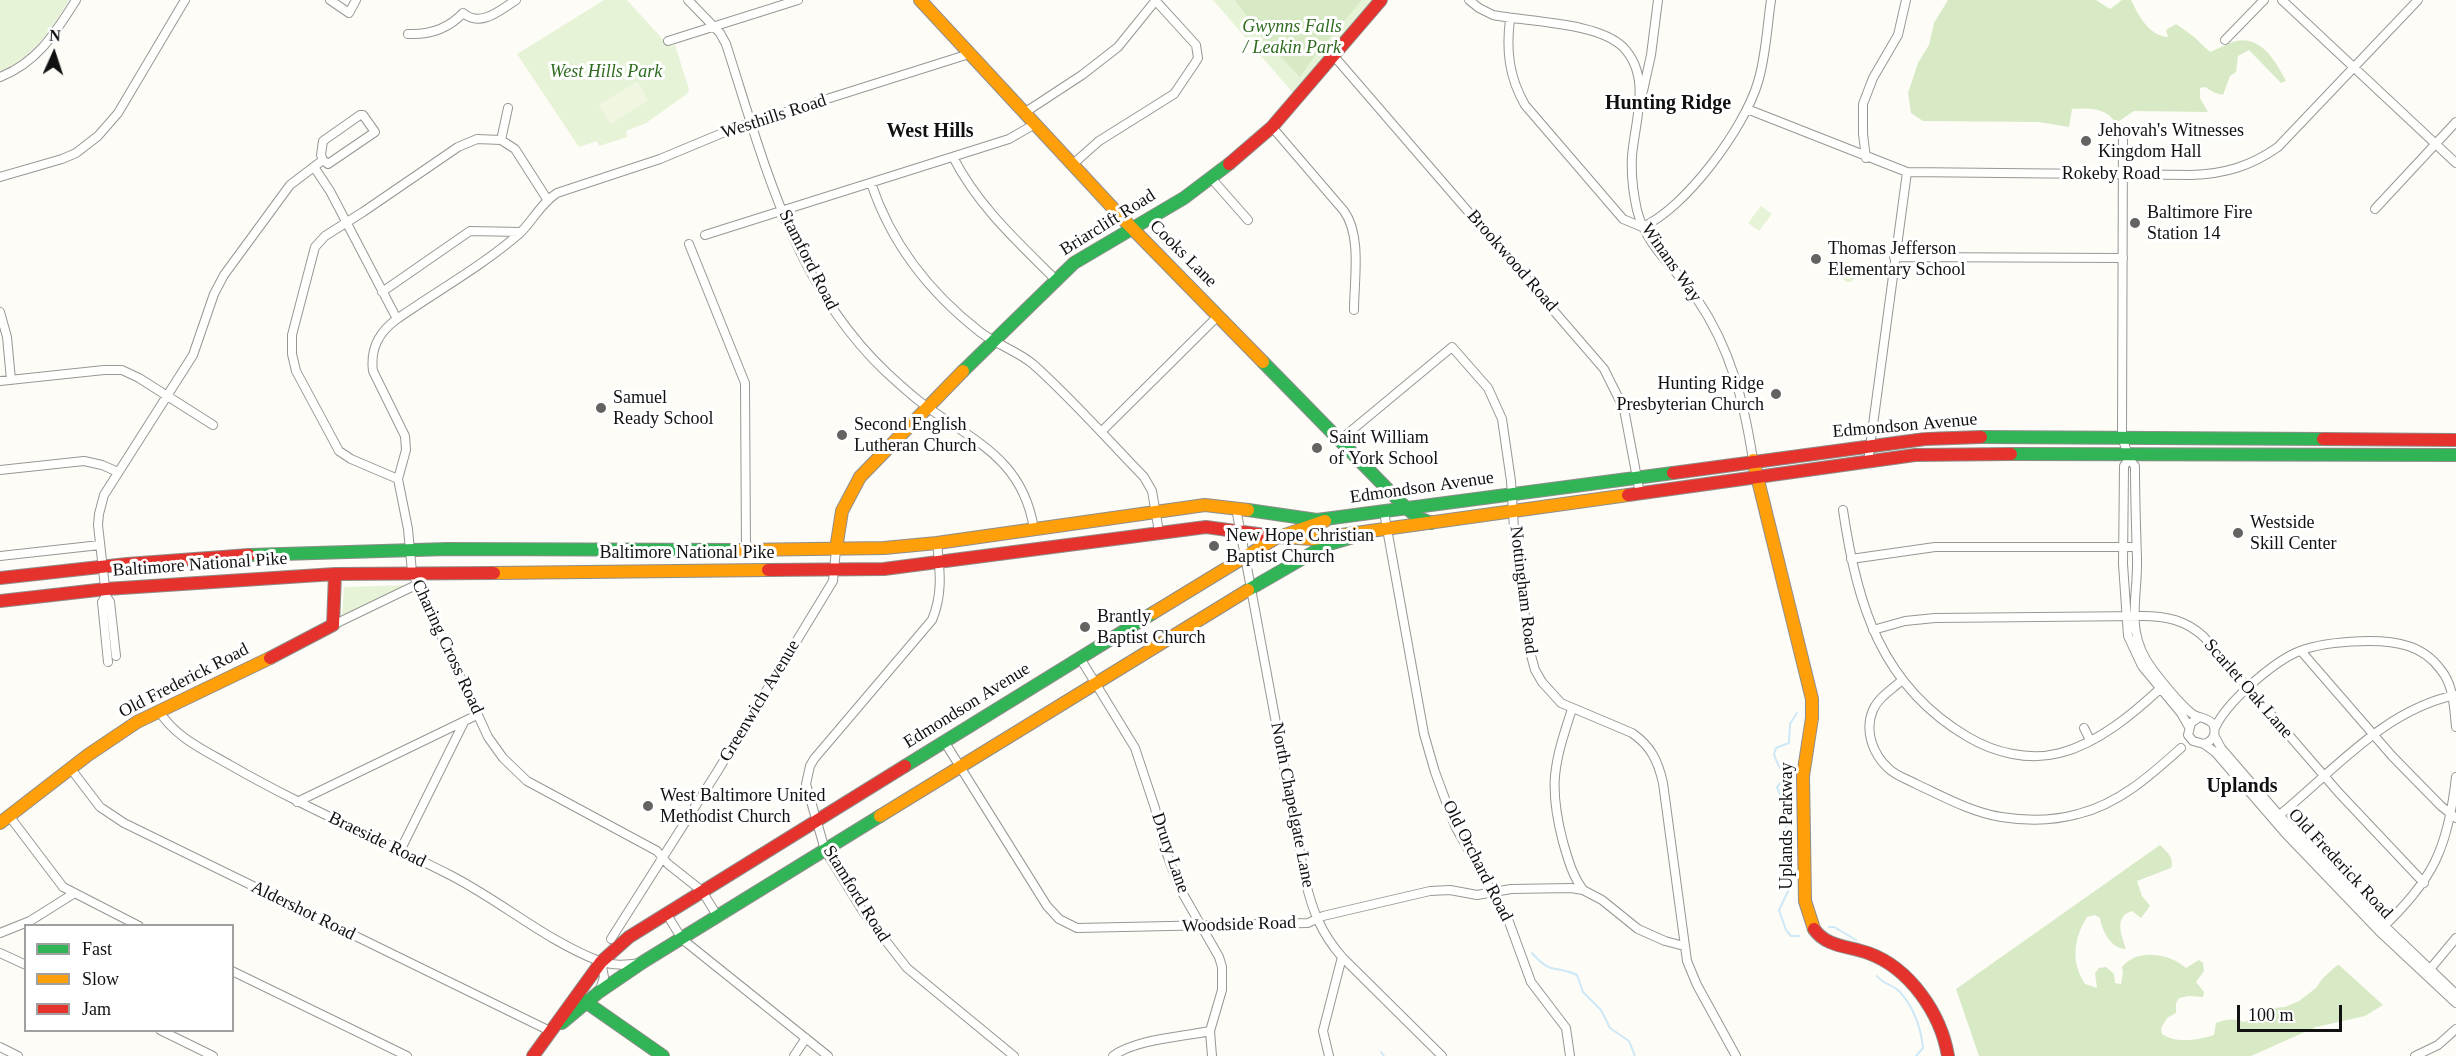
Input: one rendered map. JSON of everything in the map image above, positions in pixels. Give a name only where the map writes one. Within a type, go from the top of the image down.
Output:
[{"type":"main road","name":"Cooks Lane","points":[[920,0],[1131,227],[1406,508],[1419,518],[1431,523]]},
{"type":"main road","name":"Briarclift Road","points":[[836,549],[840,512],[849,491],[927,407],[1055,279],[1074,263],[1176,202],[1211,178],[1272,127],[1381,0]]},
{"type":"main road","name":"Edmondson Avenue","points":[[533,1056],[581,999],[601,962],[617,945],[1245,556],[1276,538],[1335,519],[1753,460],[1943,438],[2456,440]]},
{"type":"main road","name":"Edmondson Avenue","points":[[581,999],[599,992],[643,962],[1251,588],[1314,551],[1371,532],[1756,477],[1942,454],[2456,455]]},
{"type":"main road","name":"Uplands Parkway","points":[[1753,460],[1812,699],[1812,720],[1803,776],[1805,900],[1809,919],[1819,935],[1827,941],[1836,946],[1873,955],[1889,964],[1905,979],[1939,1023],[1948,1056]]},
{"type":"main road","name":"Baltimore National Pike","points":[[0,580],[30,574],[104,567],[282,555],[410,550],[836,549],[937,543],[1205,505],[1236,507],[1303,520],[1335,519]]},
{"type":"main road","name":"Baltimore National Pike","points":[[0,601],[335,574],[415,578],[836,570],[939,563],[1206,526],[1240,529],[1276,538],[1313,539],[1371,532]]},
{"type":"main road","points":[[333,625],[335,574]]},
{"type":"main road","name":"Old Frederick Road","points":[[5,820],[116,735],[159,711],[333,625]]},
{"type":"main road","points":[[581,999],[663,1056]]},
{"type":"street","points":[[0,77],[22,66],[41,51],[76,0]]},
{"type":"street","points":[[0,177],[62,159],[76,153],[98,136],[118,113],[185,0]]},
{"type":"street","points":[[330,0],[349,12],[356,0]]},
{"type":"street","points":[[408,34],[433,32],[451,24],[463,13],[472,19],[483,19],[516,0]]},
{"type":"street","name":"Stamford Road","points":[[688,0],[726,44],[782,211],[811,274],[843,325],[879,365],[927,407],[972,436],[1001,461],[1023,489],[1031,510],[1034,529]]},
{"type":"street","points":[[668,41],[798,0]]},
{"type":"street","points":[[1024,113],[1082,75],[1118,47],[1156,0],[1192,40],[1198,53],[1195,63],[1174,94],[1099,141],[1072,165]]},
{"type":"street","name":"Winans Way","points":[[1469,0],[1493,15],[1586,29],[1609,37],[1624,48],[1631,58],[1636,70],[1640,100],[1634,139],[1632,177],[1642,227],[1664,259],[1696,297],[1722,341],[1743,402],[1753,460]]},
{"type":"street","points":[[1640,100],[1651,55],[1658,0]]},
{"type":"street","points":[[1510,19],[1509,64],[1514,85],[1525,105],[1623,219],[1642,227],[1656,221],[1692,186],[1723,148],[1747,109],[1759,81],[1771,0]]},
{"type":"street","points":[[1866,158],[1863,104],[1873,78],[1898,35],[1906,0]]},
{"type":"street","points":[[2225,40],[2264,0]]},
{"type":"street","points":[[2282,0],[2456,164]]},
{"type":"street","name":"Rokeby Road","points":[[1747,109],[1866,158],[1907,172],[2209,174],[2253,163],[2278,147],[2418,0]]},
{"type":"street","name":"Westhills Road","points":[[547,199],[580,185],[644,165],[752,123],[969,54]]},
{"type":"street","name":"Brookwood Road","points":[[1333,55],[1604,369],[1624,409],[1640,494]]},
{"type":"street","points":[[501,140],[508,108]]},
{"type":"street","points":[[360,114],[363,115],[375,132],[328,164],[323,160],[321,155],[323,141],[360,114]]},
{"type":"street","points":[[2375,208],[2456,122]]},
{"type":"street","points":[[705,235],[1015,137],[1035,124]]},
{"type":"street","points":[[1272,127],[1344,211],[1352,224],[1354,310]]},
{"type":"street","points":[[2122,437],[2123,130]]},
{"type":"street","points":[[486,138],[501,140],[516,149],[547,199],[521,232],[396,319],[379,336],[372,362],[376,380],[405,436],[406,450],[398,479],[351,459],[339,451],[293,362],[292,335],[312,255],[319,240],[466,142],[486,138]]},
{"type":"street","points":[[953,157],[970,188],[989,212],[1055,279]]},
{"type":"street","points":[[116,656],[98,525],[101,505],[118,472],[194,356],[219,283],[290,185],[323,160]]},
{"type":"street","points":[[314,167],[396,319]]},
{"type":"street","points":[[1868,462],[1888,299],[1907,172]]},
{"type":"street","points":[[1211,178],[1248,220]]},
{"type":"street","points":[[871,183],[888,226],[924,279],[962,317],[993,341],[1016,352],[1035,366],[1149,483],[1159,532]]},
{"type":"street","points":[[382,292],[470,231],[521,232]]},
{"type":"street","points":[[689,244],[745,383],[746,549]]},
{"type":"street","points":[[1894,257],[2123,258]]},
{"type":"street","points":[[0,312],[7,337],[11,380]]},
{"type":"street","points":[[1101,432],[1219,315]]},
{"type":"street","name":"Nottingham Road","points":[[1341,440],[1452,347],[1488,388],[1499,409],[1505,431],[1532,661],[1542,682],[1561,703],[1632,733],[1641,739],[1657,758],[1663,783],[1684,946],[1691,973],[1736,1056]]},
{"type":"street","points":[[0,381],[115,369],[131,373],[213,425]]},
{"type":"street","name":"Old Frederick Road","points":[[2122,437],[2135,466],[2136,547],[2128,636],[2136,658],[2187,709],[2203,718],[2215,732],[2221,748],[2276,818]]},
{"type":"street","name":"Old Frederick Road","points":[[2129,456],[2124,466],[2123,546],[2130,616]]},
{"type":"street","points":[[0,470],[84,461],[118,472]]},
{"type":"street","name":"Charing Cross Road","points":[[398,479],[415,578],[477,715],[496,749],[514,770],[527,780],[657,851],[702,891],[718,917]]},
{"type":"street","name":"North Chapelgate Lane","points":[[1236,507],[1305,879],[1316,919],[1330,944],[1442,1056]]},
{"type":"street","points":[[1843,510],[1851,559],[1863,606],[1873,630],[1901,681],[1944,723],[1972,740],[2001,752],[2029,756],[2062,753],[2115,725],[2163,686]]},
{"type":"street","name":"Old Orchard Road","points":[[1384,512],[1429,755],[1455,826],[1514,934],[1531,982],[1566,1028],[1570,1056]]},
{"type":"street","name":"Stamford Road","points":[[937,543],[940,596],[932,620],[810,766],[806,783],[825,850],[877,932],[907,968],[1014,1056]]},
{"type":"street","points":[[0,556],[100,545]]},
{"type":"street","points":[[1851,559],[1935,547],[2136,547]]},
{"type":"street","name":"Greenwich Avenue","points":[[611,939],[830,586],[836,570],[836,549]]},
{"type":"street","name":"Old Frederick Road","points":[[333,625],[415,578]]},
{"type":"street","points":[[106,593],[102,603],[108,662]]},
{"type":"street","name":"Scarlet Oak Lane","points":[[1873,630],[1892,623],[1927,619],[2130,616],[2168,618],[2192,628],[2204,637],[2324,777],[2424,883]]},
{"type":"street","points":[[1901,681],[1878,702],[1870,717],[1870,738],[1877,755],[1889,769],[1954,803],[1990,815],[2023,820],[2050,819],[2101,807],[2138,784],[2181,748],[2212,740],[2223,713],[2248,689],[2281,662],[2301,651],[2324,644],[2391,643],[2406,645],[2429,657],[2441,669],[2454,696],[2456,727]]},
{"type":"street","points":[[2301,651],[2374,735],[2453,816]]},
{"type":"street","name":"Drury Lane","points":[[1080,658],[1135,748],[1155,808],[1164,846],[1183,896],[1219,957],[1222,978],[1221,1000],[1210,1031],[1212,1056]]},
{"type":"street","name":"Old Frederick Road","points":[[2163,686],[2181,713],[2188,730],[2200,744],[2215,752],[2381,929],[2456,1004]]},
{"type":"street","points":[[2276,818],[2374,735],[2409,711],[2454,696]]},
{"type":"street","points":[[1572,709],[1557,753],[1553,788],[1555,812],[1570,868],[1582,890]]},
{"type":"street","name":"Braeside Road","points":[[159,711],[165,722],[185,739],[297,802],[482,892],[536,930],[601,962],[618,965],[643,962]]},
{"type":"street","points":[[2181,748],[2188,730],[2203,718],[2223,713]]},
{"type":"street","points":[[297,802],[477,715]]},
{"type":"street","points":[[400,851],[464,722]]},
{"type":"street","points":[[2084,728],[2090,740]]},
{"type":"street","name":"Woodside Road","points":[[944,741],[1047,906],[1067,924],[1077,928],[1308,923],[1316,919],[1430,891],[1450,890],[1477,895],[1511,889],[1556,888],[1582,890],[1611,906],[1638,929],[1665,941],[1684,946]]},
{"type":"street","name":"Aldershot Road","points":[[71,769],[100,807],[124,823],[552,1032]]},
{"type":"street","points":[[2381,929],[2424,883],[2439,855],[2453,816],[2456,777]]},
{"type":"street","points":[[5,820],[63,887],[135,924]]},
{"type":"street","points":[[1556,888],[1568,875],[1570,868]]},
{"type":"street","points":[[0,933],[30,921],[73,894]]},
{"type":"street","points":[[666,913],[682,939],[828,1056]]},
{"type":"street","points":[[2427,973],[2456,938]]},
{"type":"street","points":[[0,952],[24,964]]},
{"type":"street","points":[[1329,1056],[1323,1031],[1342,957]]},
{"type":"street","points":[[599,992],[604,977],[601,962]]},
{"type":"street","points":[[234,972],[407,1056]]},
{"type":"street","name":"Old Frederick Road","points":[[2427,973],[2456,994]]},
{"type":"street","points":[[2415,1056],[2438,1045],[2456,1029]]},
{"type":"street","points":[[1113,1056],[1139,1044],[1210,1031]]},
{"type":"street","points":[[164,1032],[213,1056]]},
{"type":"street","points":[[794,1056],[806,1038]]},
{"type":"street","points":[[0,1047],[18,1056]]},
{"type":"green space","points":[[0,0],[69,0],[40,42],[23,58],[0,71]]},
{"type":"green space","name":"West Hills Park","points":[[604,0],[627,0],[669,46],[675,45],[689,89],[687,94],[646,123],[626,131],[627,137],[599,146],[597,141],[579,147],[517,54]]},
{"type":"green space","name":"Gwynns Falls / Leakin Park","points":[[1213,0],[1373,0],[1293,93]]},
{"type":"green space","name":"Gwynns Falls / Leakin Park","points":[[1235,0],[1362,0],[1320,49],[1300,77],[1261,36]]},
{"type":"green space","points":[[1948,0],[2096,0],[2110,9],[2122,0],[2131,0],[2145,24],[2155,33],[2168,37],[2166,30],[2176,24],[2210,52],[2236,41],[2253,42],[2261,46],[2278,66],[2286,81],[2281,83],[2249,50],[2238,56],[2236,72],[2230,76],[2223,95],[2205,87],[2200,88],[2200,98],[2208,112],[2134,111],[2116,123],[2102,111],[2072,109],[2069,127],[2039,122],[1923,121],[1911,113],[1908,93],[1918,63],[1929,45],[1934,23]]},
{"type":"green space","points":[[637,81],[648,100],[611,124],[599,105]]},
{"type":"green space","points":[[1761,206],[1772,214],[1759,231],[1748,223]]},
{"type":"green space","points":[[1848,262],[1858,267],[1855,278],[1851,282],[1846,282],[1836,272],[1840,263]]},
{"type":"green space","points":[[408,585],[342,617],[344,587]]},
{"type":"green space","points":[[2160,845],[2171,858],[2171,868],[2137,881],[2142,896],[2150,906],[2141,918],[2132,911],[2122,918],[2120,927],[2126,949],[2112,943],[2105,934],[2100,918],[2095,915],[2087,917],[2082,926],[2077,943],[2076,959],[2080,976],[2085,984],[2097,988],[2095,973],[2099,968],[2106,967],[2114,974],[2115,983],[2121,984],[2122,967],[2128,961],[2144,955],[2162,956],[2186,968],[2199,960],[2203,963],[2204,971],[2196,982],[2204,992],[2203,997],[2179,998],[2176,1003],[2176,1013],[2167,1018],[2161,1028],[2162,1034],[2181,1040],[2195,1040],[2214,1035],[2216,1023],[2230,1020],[2244,1022],[2262,1014],[2264,1009],[2285,1007],[2299,1001],[2339,965],[2383,1005],[2365,1016],[2316,1027],[2251,1056],[1979,1056],[1956,989]]},
{"type":"waterway","points":[[1797,713],[1790,724],[1789,743],[1776,748],[1774,754],[1782,774],[1777,787],[1791,819],[1782,834],[1791,885],[1779,910],[1786,930],[1791,936],[1799,936]]},
{"type":"waterway","points":[[1829,927],[1834,927],[1856,940]]},
{"type":"waterway","points":[[1532,953],[1544,965],[1577,975],[1583,992],[1601,1010],[1610,1028],[1629,1041],[1635,1056]]},
{"type":"waterway","points":[[1877,976],[1900,992],[1913,1011],[1921,1033],[1923,1048],[1916,1056]]},
{"type":"waterway","points":[[1381,1052],[1384,1056]]},
{"type":"traffic: fast","points":[[963,371],[1074,263],[1184,198],[1229,164]]},
{"type":"traffic: fast","points":[[1263,362],[1406,508],[1419,518],[1431,523]]},
{"type":"traffic: fast","points":[[1981,437],[2323,439]]},
{"type":"traffic: fast","points":[[2011,454],[2456,455]]},
{"type":"traffic: fast","points":[[1248,510],[1317,520],[1673,473]]},
{"type":"traffic: fast","points":[[1248,590],[1326,545],[1353,537]]},
{"type":"traffic: fast","points":[[249,555],[448,549],[740,550]]},
{"type":"traffic: fast","points":[[905,766],[1153,613]]},
{"type":"traffic: fast","points":[[562,1023],[599,992],[643,962],[880,816]]},
{"type":"traffic: fast","points":[[580,998],[663,1056]]},
{"type":"traffic: slow","points":[[920,0],[1124,220],[1263,362]]},
{"type":"traffic: slow","points":[[836,549],[842,511],[860,477],[963,371]]},
{"type":"traffic: slow","points":[[1753,460],[1812,699],[1812,718],[1803,776],[1805,901],[1814,929]]},
{"type":"traffic: slow","points":[[1280,537],[1313,539],[1628,495]]},
{"type":"traffic: slow","points":[[740,550],[884,548],[937,543],[1205,505],[1248,510]]},
{"type":"traffic: slow","points":[[1153,613],[1276,538],[1325,521]]},
{"type":"traffic: slow","points":[[494,573],[768,570]]},
{"type":"traffic: slow","points":[[880,816],[1248,590]]},
{"type":"traffic: slow","points":[[0,823],[88,755],[137,722],[270,658]]},
{"type":"traffic: jam","points":[[1229,164],[1272,127],[1381,0]]},
{"type":"traffic: jam","points":[[1673,473],[1925,439],[1981,437]]},
{"type":"traffic: jam","points":[[2323,439],[2456,440]]},
{"type":"traffic: jam","points":[[1628,495],[1915,455],[2011,454]]},
{"type":"traffic: jam","points":[[768,570],[884,569],[1206,527],[1280,537]]},
{"type":"traffic: jam","points":[[0,578],[127,564],[249,555]]},
{"type":"traffic: jam","points":[[0,601],[106,589],[335,574],[494,573]]},
{"type":"traffic: jam","points":[[270,658],[333,625],[335,574]]},
{"type":"traffic: jam","points":[[533,1056],[601,962],[629,937],[905,766]]},
{"type":"traffic: jam","points":[[1814,929],[1831,943],[1868,953],[1883,960],[1910,981],[1931,1009],[1948,1056]]},
{"type":"place","name":"Jehovah's Witnesses Kingdom Hall","points":[[2086,141]]},
{"type":"place","name":"Baltimore Fire Station 14","points":[[2135,223]]},
{"type":"place","name":"Thomas Jefferson Elementary School","points":[[1816,259]]},
{"type":"place","name":"Hunting Ridge Presbyterian Church","points":[[1776,394]]},
{"type":"place","name":"Samuel Ready School","points":[[601,408]]},
{"type":"place","name":"Second English Lutheran Church","points":[[842,435]]},
{"type":"place","name":"Saint William of York School","points":[[1317,448]]},
{"type":"place","name":"Westside Skill Center","points":[[2238,533]]},
{"type":"place","name":"New Hope Christian Baptist Church","points":[[1214,546]]},
{"type":"place","name":"Brantly Baptist Church","points":[[1085,627]]},
{"type":"place","name":"West Baltimore United Methodist Church","points":[[648,806]]},
{"type":"district","name":"Hunting Ridge","points":[[1668,104]]},
{"type":"district","name":"West Hills","points":[[930,132]]},
{"type":"district","name":"Uplands","points":[[2242,787]]}]
